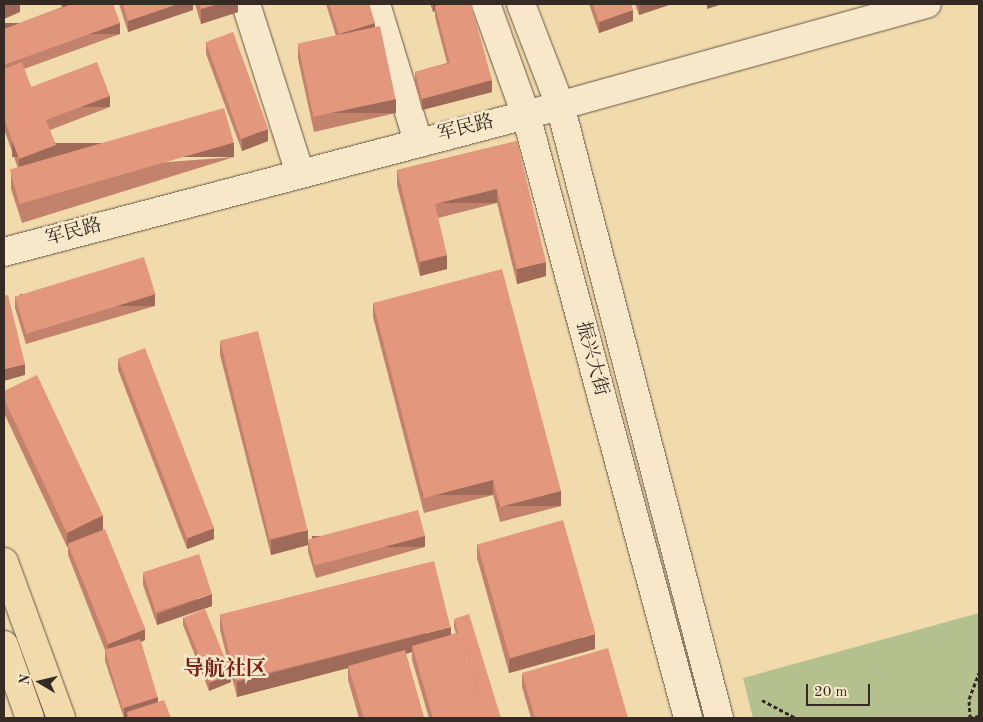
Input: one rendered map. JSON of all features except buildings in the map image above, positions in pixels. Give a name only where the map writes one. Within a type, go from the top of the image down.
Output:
[{"type":"main road","points":[[4,562],[61,718]]},
{"type":"main road","points":[[4,649],[30,718]]},
{"type":"street","points":[[246,4],[300,173]]},
{"type":"street","points":[[376,4],[418,141]]},
{"type":"street","name":"振兴大街","points":[[486,4],[526,115],[688,718]]},
{"type":"street","name":"振兴大街","points":[[521,4],[560,105],[719,718]]},
{"type":"street","name":"军民路","points":[[4,252],[418,141],[526,115],[927,4]]},
{"type":"street","points":[[4,649],[32,640]]},
{"type":"path","points":[[979,673],[969,699],[969,718],[979,716]]},
{"type":"path","points":[[762,700],[796,718]]},
{"type":"green space","points":[[979,613],[979,718],[753,718],[743,678]]},
{"type":"district","name":"导航社区","points":[[225,670]]}]
